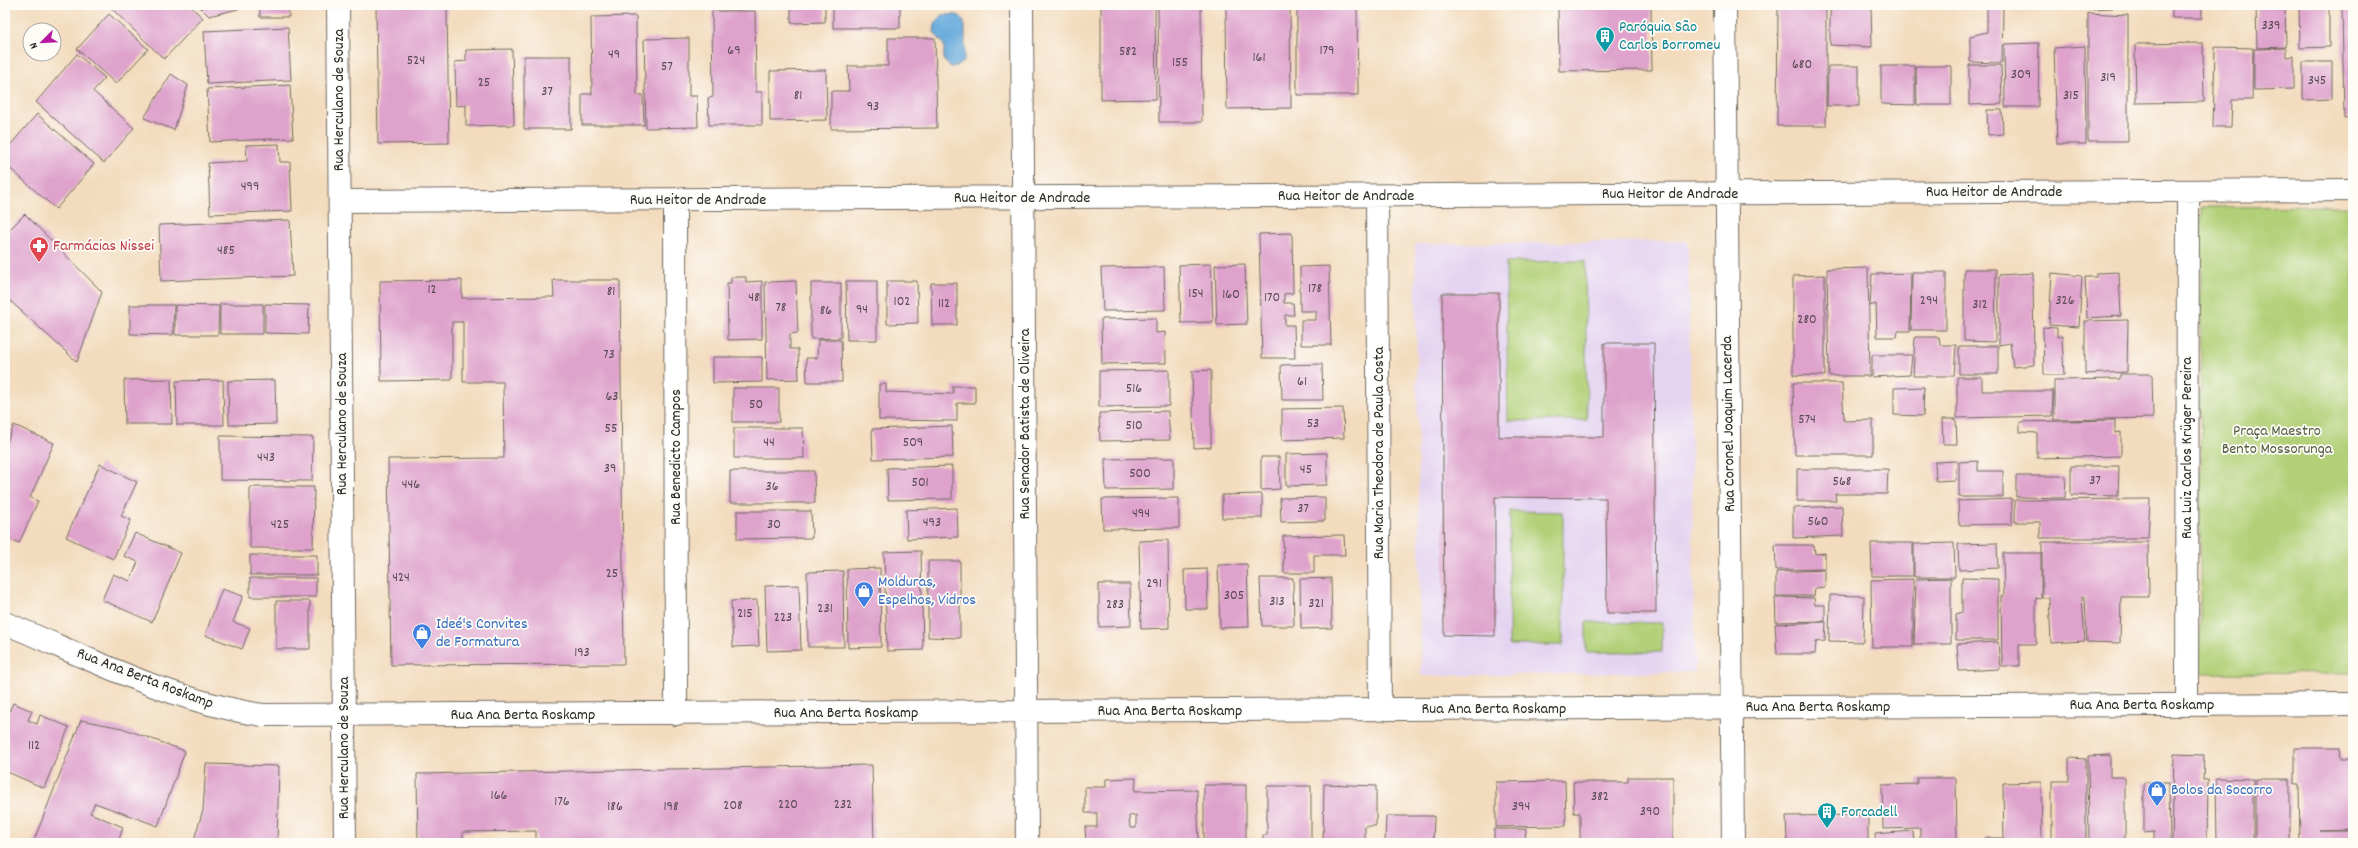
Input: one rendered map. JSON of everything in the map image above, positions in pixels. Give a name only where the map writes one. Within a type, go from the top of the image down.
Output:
[{"type":"street","name":"Rua Herculano de Souza","points":[[338,5],[345,843]]},
{"type":"street","name":"Rua Senador Batista de Oliveira","points":[[1022,5],[1027,843]]},
{"type":"street","name":"Rua Coronel Joaquim Lacerda","points":[[1725,5],[1733,843]]},
{"type":"street","name":"Rua Heitor de Andrade","points":[[340,201],[2353,190]]},
{"type":"street","name":"Rua Luiz Carlos Krüger Pereira","points":[[2187,704],[2188,191]]},
{"type":"street","name":"Rua Maria Theodora de Paula Costa","points":[[1377,196],[1380,710]]},
{"type":"street","name":"Rua Benedicto Campos","points":[[675,200],[676,714]]},
{"type":"street","name":"Rua Ana Berta Roskamp","points":[[5,623],[169,692],[213,706],[263,715],[344,716],[2353,704]]},
{"type":"shaded area","points":[[1688,241],[1695,672],[1421,676],[1415,244]]},
{"type":"green space","name":"Praça Maestro Bento Mossorunga","points":[[2353,206],[2353,674],[2200,673],[2201,207]]},
{"type":"green space","points":[[1585,261],[1587,420],[1508,421],[1506,262]]},
{"type":"green space","points":[[1510,511],[1563,512],[1563,645],[1509,645]]},
{"type":"green space","points":[[1586,622],[1662,623],[1662,652],[1586,652]]},
{"type":"water","points":[[942,15],[957,15],[963,20],[965,31],[964,61],[957,66],[951,67],[944,61],[944,45],[934,32],[935,24]]},
{"type":"building","points":[[112,5],[189,5],[203,18],[164,59],[110,7]]},
{"type":"building","points":[[198,5],[241,5],[238,9],[209,16]]},
{"type":"building","points":[[260,5],[288,5],[289,17],[260,17]]},
{"type":"building","points":[[376,5],[447,5],[449,143],[378,144]]},
{"type":"building","points":[[791,5],[825,5],[825,22],[791,23]]},
{"type":"building","points":[[833,5],[900,5],[900,28],[833,28]]},
{"type":"building","points":[[1101,5],[1155,5],[1156,99],[1101,100]]},
{"type":"building","points":[[1158,5],[1201,5],[1202,122],[1159,122]]},
{"type":"building","name":"Paróquia São Carlos Borromeu","points":[[1558,5],[1651,5],[1652,70],[1559,71]]},
{"type":"building","points":[[1778,5],[1826,5],[1826,126],[1777,126]]},
{"type":"building","points":[[1830,5],[1871,5],[1872,47],[1830,45]]},
{"type":"building","points":[[2090,5],[2113,5],[2113,8],[2090,9]]},
{"type":"building","points":[[2172,5],[2202,5],[2202,18],[2172,18]]},
{"type":"building","points":[[2256,5],[2285,5],[2286,47],[2257,48]]},
{"type":"building","points":[[2299,5],[2329,5],[2329,47],[2300,48]]},
{"type":"building","points":[[2342,5],[2353,5],[2353,117],[2344,118]]},
{"type":"building","points":[[1297,7],[1357,7],[1358,95],[1297,95]]},
{"type":"building","points":[[1987,7],[2003,7],[2002,63],[1970,62],[1970,36],[1987,32]]},
{"type":"building","points":[[1226,8],[1290,8],[1291,108],[1227,109]]},
{"type":"building","points":[[712,11],[755,11],[756,92],[762,92],[762,125],[709,125],[708,98],[713,97]]},
{"type":"building","points":[[2088,13],[2128,15],[2128,141],[2088,141]]},
{"type":"building","points":[[109,14],[148,49],[116,84],[77,49]]},
{"type":"building","points":[[636,16],[637,95],[643,95],[644,125],[582,125],[582,94],[592,94],[591,17]]},
{"type":"building","points":[[288,27],[291,80],[207,84],[204,31]]},
{"type":"building","points":[[689,38],[689,96],[697,96],[698,127],[646,128],[644,39]]},
{"type":"building","points":[[888,38],[935,38],[937,128],[831,129],[831,91],[849,91],[848,66],[888,66]]},
{"type":"building","points":[[2039,43],[2038,107],[2005,107],[2004,44]]},
{"type":"building","points":[[2203,43],[2204,102],[2136,103],[2135,44]]},
{"type":"building","points":[[2085,46],[2086,144],[2057,144],[2054,48]]},
{"type":"building","points":[[2215,47],[2253,48],[2252,100],[2232,100],[2231,127],[2213,127]]},
{"type":"building","points":[[2286,48],[2286,57],[2294,56],[2294,89],[2254,90],[2254,49]]},
{"type":"building","points":[[512,49],[514,125],[466,126],[466,105],[456,106],[455,62],[466,61],[466,50]]},
{"type":"building","points":[[77,54],[105,78],[93,91],[134,128],[104,163],[36,102]]},
{"type":"building","points":[[524,56],[571,56],[571,129],[524,129]]},
{"type":"building","points":[[2303,62],[2332,62],[2332,99],[2303,100]]},
{"type":"building","points":[[1969,65],[2001,65],[2002,104],[1969,105]]},
{"type":"building","points":[[1828,66],[1859,66],[1859,106],[1827,106]]},
{"type":"building","points":[[1881,66],[1915,66],[1915,105],[1881,104]]},
{"type":"building","points":[[1916,66],[1951,66],[1951,105],[1917,105]]},
{"type":"building","points":[[826,70],[827,120],[770,121],[770,71]]},
{"type":"building","points":[[171,74],[188,85],[174,130],[144,118]]},
{"type":"building","points":[[290,85],[293,138],[210,142],[207,89]]},
{"type":"building","points":[[1987,110],[2002,110],[2003,134],[1988,135]]},
{"type":"building","points":[[37,114],[94,164],[56,209],[5,164],[5,151]]},
{"type":"building","points":[[279,144],[280,162],[290,162],[292,211],[210,214],[208,163],[247,161],[246,145]]},
{"type":"building","name":"Farmácias Nissei","points":[[25,214],[102,292],[77,362],[5,296],[5,234]]},
{"type":"building","points":[[290,220],[293,276],[161,281],[159,225]]},
{"type":"building","points":[[1292,233],[1293,293],[1284,294],[1284,303],[1293,303],[1294,315],[1285,315],[1285,325],[1294,325],[1295,358],[1262,358],[1259,234]]},
{"type":"building","points":[[1211,264],[1213,322],[1181,323],[1179,265]]},
{"type":"building","points":[[1245,264],[1247,324],[1217,325],[1215,265]]},
{"type":"building","points":[[1329,266],[1331,345],[1301,345],[1301,320],[1316,320],[1316,311],[1300,311],[1300,267]]},
{"type":"building","points":[[1164,267],[1165,310],[1103,311],[1101,268]]},
{"type":"building","points":[[1868,268],[1870,376],[1829,376],[1827,269]]},
{"type":"building","points":[[1964,269],[1996,269],[1995,342],[1964,341]]},
{"type":"building","points":[[1912,272],[1946,272],[1946,330],[1911,330]]},
{"type":"building","points":[[2119,272],[2121,316],[2087,318],[2085,277],[2096,277],[2096,273]]},
{"type":"building","points":[[1911,273],[1910,331],[1898,331],[1897,337],[1877,337],[1876,304],[1870,306],[1872,274]]},
{"type":"building","points":[[2033,273],[2034,365],[2013,367],[2010,343],[1999,345],[1999,275]]},
{"type":"building","points":[[2052,273],[2082,276],[2079,327],[2049,325]]},
{"type":"building","points":[[1825,275],[1825,376],[1793,375],[1793,276]]},
{"type":"building","points":[[731,277],[746,277],[746,282],[762,281],[762,339],[728,340],[727,283],[731,283]]},
{"type":"building","points":[[462,280],[462,298],[554,297],[553,280],[620,280],[624,664],[391,665],[388,459],[504,458],[503,382],[463,382],[463,322],[452,322],[452,380],[381,381],[380,281]]},
{"type":"building","points":[[796,281],[798,333],[790,334],[790,349],[798,349],[799,379],[767,380],[765,282]]},
{"type":"building","points":[[846,281],[877,281],[877,340],[847,340]]},
{"type":"building","points":[[887,281],[917,281],[918,323],[887,324]]},
{"type":"building","points":[[811,283],[841,283],[841,338],[811,339]]},
{"type":"building","points":[[931,283],[957,283],[957,325],[932,325]]},
{"type":"building","points":[[1442,293],[1499,293],[1499,437],[1604,437],[1604,343],[1654,343],[1656,613],[1607,613],[1606,498],[1495,497],[1495,636],[1444,635]]},
{"type":"building","points":[[220,304],[263,304],[263,334],[220,334]]},
{"type":"building","points":[[265,304],[309,305],[308,334],[265,333]]},
{"type":"building","points":[[130,305],[174,305],[173,335],[130,334]]},
{"type":"building","points":[[175,305],[219,306],[218,335],[175,335]]},
{"type":"building","points":[[1156,318],[1156,333],[1165,332],[1166,363],[1102,364],[1101,319]]},
{"type":"building","points":[[2128,320],[2127,372],[2085,374],[2085,321]]},
{"type":"building","points":[[2043,327],[2057,328],[2057,337],[2062,336],[2064,375],[2044,375]]},
{"type":"building","points":[[1915,337],[1939,337],[1940,345],[1956,345],[1954,376],[1913,376]]},
{"type":"building","points":[[818,340],[841,340],[842,382],[807,382],[806,358],[817,358]]},
{"type":"building","points":[[1959,346],[1998,346],[1998,374],[1959,374]]},
{"type":"building","points":[[1872,355],[1912,355],[1910,375],[1872,377]]},
{"type":"building","points":[[713,357],[762,357],[762,382],[713,383]]},
{"type":"building","points":[[1322,364],[1323,400],[1282,400],[1281,365]]},
{"type":"building","points":[[1169,370],[1169,406],[1099,407],[1099,371]]},
{"type":"building","points":[[1211,370],[1211,447],[1194,448],[1192,371]]},
{"type":"building","points":[[2120,374],[2152,374],[2153,418],[2054,420],[2054,380],[2120,379]]},
{"type":"building","points":[[1957,377],[1982,377],[1982,391],[2053,391],[2052,416],[1957,418]]},
{"type":"building","points":[[171,379],[172,424],[125,424],[124,380]]},
{"type":"building","points":[[223,380],[224,425],[177,425],[176,381]]},
{"type":"building","points":[[275,380],[276,424],[229,425],[228,381]]},
{"type":"building","points":[[1793,383],[1842,383],[1844,421],[1873,420],[1873,455],[1795,455]]},
{"type":"building","points":[[879,384],[886,384],[886,392],[953,394],[953,386],[975,386],[975,403],[957,403],[957,421],[879,420]]},
{"type":"building","points":[[1924,387],[1923,416],[1894,415],[1894,388]]},
{"type":"building","points":[[733,388],[779,388],[779,422],[733,422]]},
{"type":"building","points":[[1343,408],[1344,438],[1282,440],[1282,409]]},
{"type":"building","points":[[1168,411],[1170,440],[1100,441],[1099,413]]},
{"type":"building","points":[[1942,419],[1956,419],[1957,444],[1943,444]]},
{"type":"building","points":[[2115,420],[2115,433],[2121,432],[2121,456],[2037,458],[2037,433],[2020,432],[2020,422]]},
{"type":"building","points":[[14,425],[54,443],[30,498],[38,501],[19,543],[5,537],[5,447]]},
{"type":"building","points":[[952,426],[953,457],[873,459],[872,429]]},
{"type":"building","points":[[734,428],[803,428],[804,458],[734,458]]},
{"type":"building","points":[[220,436],[313,437],[312,481],[220,480]]},
{"type":"building","points":[[1327,453],[1327,485],[1286,486],[1286,454]]},
{"type":"building","points":[[1261,457],[1279,457],[1280,489],[1261,490]]},
{"type":"building","points":[[1174,458],[1174,489],[1106,490],[1105,459]]},
{"type":"building","points":[[1957,461],[1955,480],[1936,481],[1935,462]]},
{"type":"building","points":[[1978,461],[1978,471],[2003,471],[2003,497],[1959,497],[1959,462]]},
{"type":"building","points":[[100,464],[137,482],[121,516],[131,520],[113,559],[66,537]]},
{"type":"building","points":[[952,466],[952,499],[888,500],[887,468]]},
{"type":"building","points":[[2071,466],[2119,466],[2118,496],[2071,495]]},
{"type":"building","points":[[1797,469],[1888,469],[1887,494],[1835,494],[1836,501],[1797,501]]},
{"type":"building","points":[[730,471],[814,471],[815,503],[730,503]]},
{"type":"building","points":[[2016,476],[2066,476],[2065,498],[2016,497]]},
{"type":"building","points":[[250,487],[314,487],[313,548],[250,548]]},
{"type":"building","points":[[1262,494],[1262,518],[1222,518],[1222,495]]},
{"type":"building","points":[[1325,497],[1325,521],[1281,522],[1280,498]]},
{"type":"building","points":[[1179,498],[1179,528],[1103,529],[1102,499]]},
{"type":"building","points":[[2012,499],[2012,524],[1959,525],[1958,501]]},
{"type":"building","points":[[2150,499],[2148,538],[2040,538],[2040,522],[2015,522],[2015,500]]},
{"type":"building","points":[[1842,506],[1843,536],[1793,538],[1793,508]]},
{"type":"building","points":[[957,508],[958,537],[907,539],[906,510]]},
{"type":"building","points":[[737,511],[811,511],[812,538],[737,539]]},
{"type":"building","points":[[135,533],[181,553],[152,622],[102,600],[113,574],[130,581],[138,562],[124,556]]},
{"type":"building","points":[[1344,535],[1345,555],[1314,555],[1314,573],[1284,573],[1283,536]]},
{"type":"building","points":[[1168,540],[1169,628],[1141,629],[1139,541]]},
{"type":"building","points":[[2042,542],[2148,542],[2149,597],[2121,597],[2120,643],[2087,642],[2085,597],[2082,597],[2085,641],[2051,643],[2049,598],[2042,598]]},
{"type":"building","points":[[1871,543],[1913,543],[1913,576],[1872,576]]},
{"type":"building","points":[[1954,543],[1955,577],[1914,577],[1914,544]]},
{"type":"building","points":[[1997,543],[1998,568],[1959,570],[1958,544]]},
{"type":"building","points":[[1775,545],[1814,545],[1815,554],[1825,553],[1825,569],[1776,570]]},
{"type":"building","points":[[921,551],[923,650],[887,651],[884,552]]},
{"type":"building","points":[[2003,553],[2041,553],[2041,599],[2036,598],[2036,644],[2019,644],[2019,666],[2002,666],[2001,596],[2004,596]]},
{"type":"building","points":[[250,555],[317,555],[317,575],[250,575]]},
{"type":"building","points":[[928,561],[960,561],[960,638],[928,637]]},
{"type":"building","points":[[1247,564],[1249,627],[1220,628],[1218,565]]},
{"type":"building","name":"Molduras, Espelhos, Vidros","points":[[880,568],[881,647],[848,648],[847,569]]},
{"type":"building","points":[[1207,569],[1208,609],[1185,609],[1184,570]]},
{"type":"building","points":[[1825,570],[1825,587],[1815,588],[1814,596],[1776,596],[1776,572]]},
{"type":"building","points":[[843,571],[844,647],[808,647],[807,572]]},
{"type":"building","points":[[250,578],[316,578],[316,597],[250,597]]},
{"type":"building","points":[[1260,578],[1293,578],[1294,626],[1262,626]]},
{"type":"building","points":[[1331,578],[1332,628],[1301,629],[1300,579]]},
{"type":"building","points":[[1951,578],[1951,644],[1914,644],[1916,579]]},
{"type":"building","points":[[1962,578],[1998,579],[1998,640],[1956,640],[1956,614],[1962,612]]},
{"type":"building","points":[[1913,579],[1913,647],[1872,647],[1871,580]]},
{"type":"building","points":[[1099,584],[1130,584],[1131,626],[1099,627]]},
{"type":"building","points":[[799,585],[801,650],[767,651],[765,586]]},
{"type":"building","points":[[222,589],[243,596],[233,622],[250,628],[242,649],[205,635]]},
{"type":"building","points":[[1830,595],[1864,596],[1863,642],[1829,641]]},
{"type":"building","points":[[1775,597],[1814,598],[1815,605],[1825,605],[1825,621],[1776,622]]},
{"type":"building","points":[[757,600],[759,646],[733,647],[731,601]]},
{"type":"building","points":[[276,601],[310,601],[310,649],[276,649]]},
{"type":"building","points":[[1826,622],[1825,641],[1816,642],[1815,654],[1777,654],[1775,624]]},
{"type":"building","points":[[1998,642],[2000,669],[1959,671],[1957,644]]},
{"type":"building","points":[[13,703],[32,711],[28,720],[37,724],[40,715],[69,727],[44,788],[5,771],[5,750],[9,741],[5,739],[5,721]]},
{"type":"building","points":[[81,720],[122,728],[185,751],[158,826],[95,803],[90,813],[123,827],[118,843],[33,843]]},
{"type":"building","points":[[2295,748],[2340,748],[2341,758],[2353,758],[2353,843],[2300,843],[2299,784],[2295,784]],"holes":[[[2350,829],[2351,837],[2349,837],[2349,830],[2319,830]]]},
{"type":"building","points":[[2174,754],[2204,755],[2203,780],[2208,780],[2207,843],[2172,843]]},
{"type":"building","points":[[2110,755],[2110,777],[2125,777],[2125,843],[2089,843],[2088,756]]},
{"type":"building","points":[[2069,758],[2086,759],[2086,843],[2052,843],[2052,781],[2069,781]]},
{"type":"building","points":[[206,764],[279,766],[277,843],[193,843],[203,810]]},
{"type":"building","points":[[872,765],[874,843],[536,843],[536,831],[463,832],[463,843],[418,843],[417,774]]},
{"type":"building","points":[[1628,777],[1673,777],[1673,843],[1580,843],[1580,813],[1574,813],[1573,782],[1628,782]]},
{"type":"building","points":[[1136,778],[1135,791],[1197,790],[1199,843],[1086,843],[1085,827],[1097,827],[1097,813],[1085,813],[1085,787],[1106,787],[1106,779]],"holes":[[[1136,815],[1136,828],[1130,828],[1129,816]]]},
{"type":"building","points":[[1917,778],[1956,778],[1957,843],[1920,843],[1920,828],[1883,829],[1882,785],[1917,784]]},
{"type":"building","points":[[2216,778],[2253,779],[2253,843],[2217,843]]},
{"type":"building","points":[[2255,779],[2290,779],[2290,843],[2255,843]]},
{"type":"building","points":[[1565,781],[1566,826],[1496,827],[1496,782]]},
{"type":"building","points":[[2041,782],[2042,840],[2035,840],[2035,843],[2004,843],[2003,783]]},
{"type":"building","name":"Bolos da Socorro","points":[[2144,782],[2169,782],[2170,843],[2154,843],[2154,832],[2144,833]]},
{"type":"building","points":[[1324,784],[1376,786],[1376,826],[1365,826],[1365,843],[1323,843]]},
{"type":"building","points":[[1204,785],[1246,785],[1246,843],[1204,843]]},
{"type":"building","points":[[1267,786],[1311,786],[1311,843],[1263,843],[1263,835],[1267,835]]},
{"type":"building","name":"Forcadell","points":[[1868,815],[1868,843],[1787,843],[1786,816]]},
{"type":"building","points":[[1386,816],[1434,816],[1433,843],[1385,843]]},
{"type":"building","points":[[1494,829],[1526,829],[1525,843],[1494,843]]},
{"type":"building","points":[[1913,831],[1914,843],[1876,843],[1875,834]]},
{"type":"building","points":[[1985,838],[2003,838],[2003,843],[1985,843]]},
{"type":"place","name":"Paróquia São Carlos Borromeu","points":[[1605,53]]},
{"type":"place","name":"Farmácias Nissei","points":[[39,263]]},
{"type":"place","name":"Molduras, Espelhos, Vidros","points":[[864,608]]},
{"type":"place","name":"Ideé's Convites de Formatura","points":[[422,650]]},
{"type":"place","name":"Bolos da Socorro","points":[[2157,807]]},
{"type":"place","name":"Forcadell","points":[[1827,829]]}]
